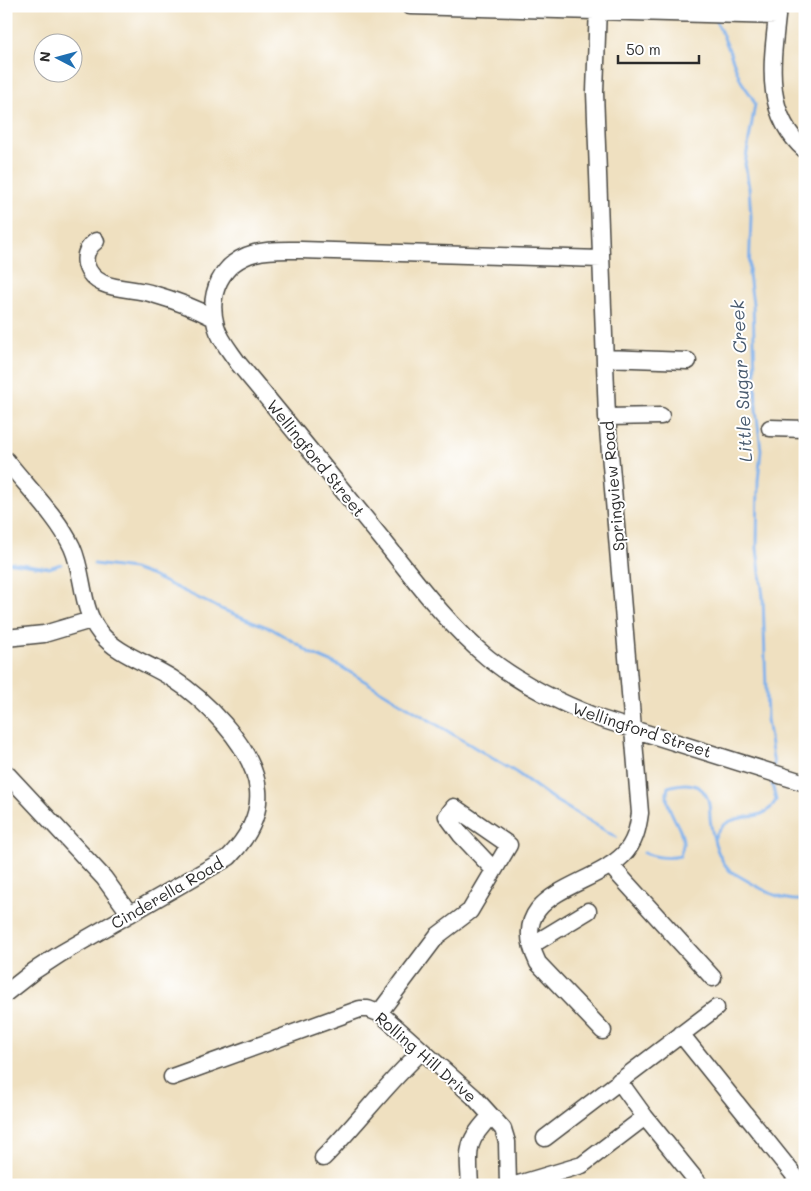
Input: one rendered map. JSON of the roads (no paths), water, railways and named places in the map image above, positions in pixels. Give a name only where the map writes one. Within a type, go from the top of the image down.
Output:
[{"type":"street","points":[[410,6],[598,9],[723,15],[777,11],[772,76],[774,94],[784,125],[805,150]]},
{"type":"street","name":"Springview Road","points":[[532,945],[531,927],[535,913],[544,901],[610,865],[623,855],[631,846],[639,826],[640,813],[607,416],[595,92],[598,9]]},
{"type":"street","points":[[96,241],[87,251],[85,258],[88,270],[97,280],[110,286],[150,293],[214,318]]},
{"type":"street","name":"Wellingford Street","points":[[601,259],[301,250],[264,251],[247,256],[234,263],[224,272],[213,298],[214,318],[222,342],[238,363],[426,594],[464,636],[488,657],[534,688],[570,707],[601,719],[805,783]]},
{"type":"street","points":[[605,358],[688,360]]},
{"type":"street","points":[[607,416],[661,416]]},
{"type":"street","points":[[770,428],[805,429]]},
{"type":"street","name":"Cinderella Road","points":[[6,460],[61,528],[71,545],[78,560],[85,603],[91,620],[101,634],[112,645],[175,680],[214,713],[243,747],[253,766],[258,795],[256,812],[247,835],[241,845],[222,862],[60,954],[6,993]]},
{"type":"street","points":[[6,638],[44,634],[91,620]]},
{"type":"street","points":[[6,773],[104,878],[130,914]]},
{"type":"street","points":[[610,865],[713,978]]},
{"type":"street","points":[[379,1013],[437,936],[470,912],[494,870]]},
{"type":"street","points":[[588,911],[532,945],[538,963],[603,1031]]},
{"type":"street","points":[[545,1138],[716,1008]]},
{"type":"street","name":"Rolling Hill Drive","points":[[172,1077],[360,1009],[368,1009],[379,1013],[474,1097],[503,1129],[506,1136],[508,1185]]},
{"type":"street","points":[[681,1034],[802,1185]]},
{"type":"street","points":[[323,1158],[422,1052]]},
{"type":"street","points":[[619,1081],[645,1117],[700,1185]]},
{"type":"street","points":[[470,1185],[468,1151],[472,1140],[491,1116]]},
{"type":"street","points":[[515,1185],[582,1165],[645,1117]]},
{"type":"waterway","name":"Little Sugar Creek","points":[[715,20],[741,81],[755,104],[745,164],[751,217],[749,275],[753,304],[756,409],[761,450],[758,481],[757,548],[763,597],[767,719],[774,765]]},
{"type":"waterway","points":[[6,562],[49,568],[61,564]]},
{"type":"waterway","points":[[94,564],[133,569],[150,575],[221,609],[272,629],[310,653],[338,665],[517,773],[556,801],[616,837]]},
{"type":"waterway","name":"Little Sugar Creek","points":[[714,839],[720,828],[728,822],[754,816],[770,809],[776,800],[772,783]]},
{"type":"waterway","points":[[644,853],[662,857],[680,856],[683,846],[682,837],[668,803],[668,787],[678,784],[694,785],[703,790],[707,797],[716,846],[730,871],[775,895],[795,900],[805,900]]}]
